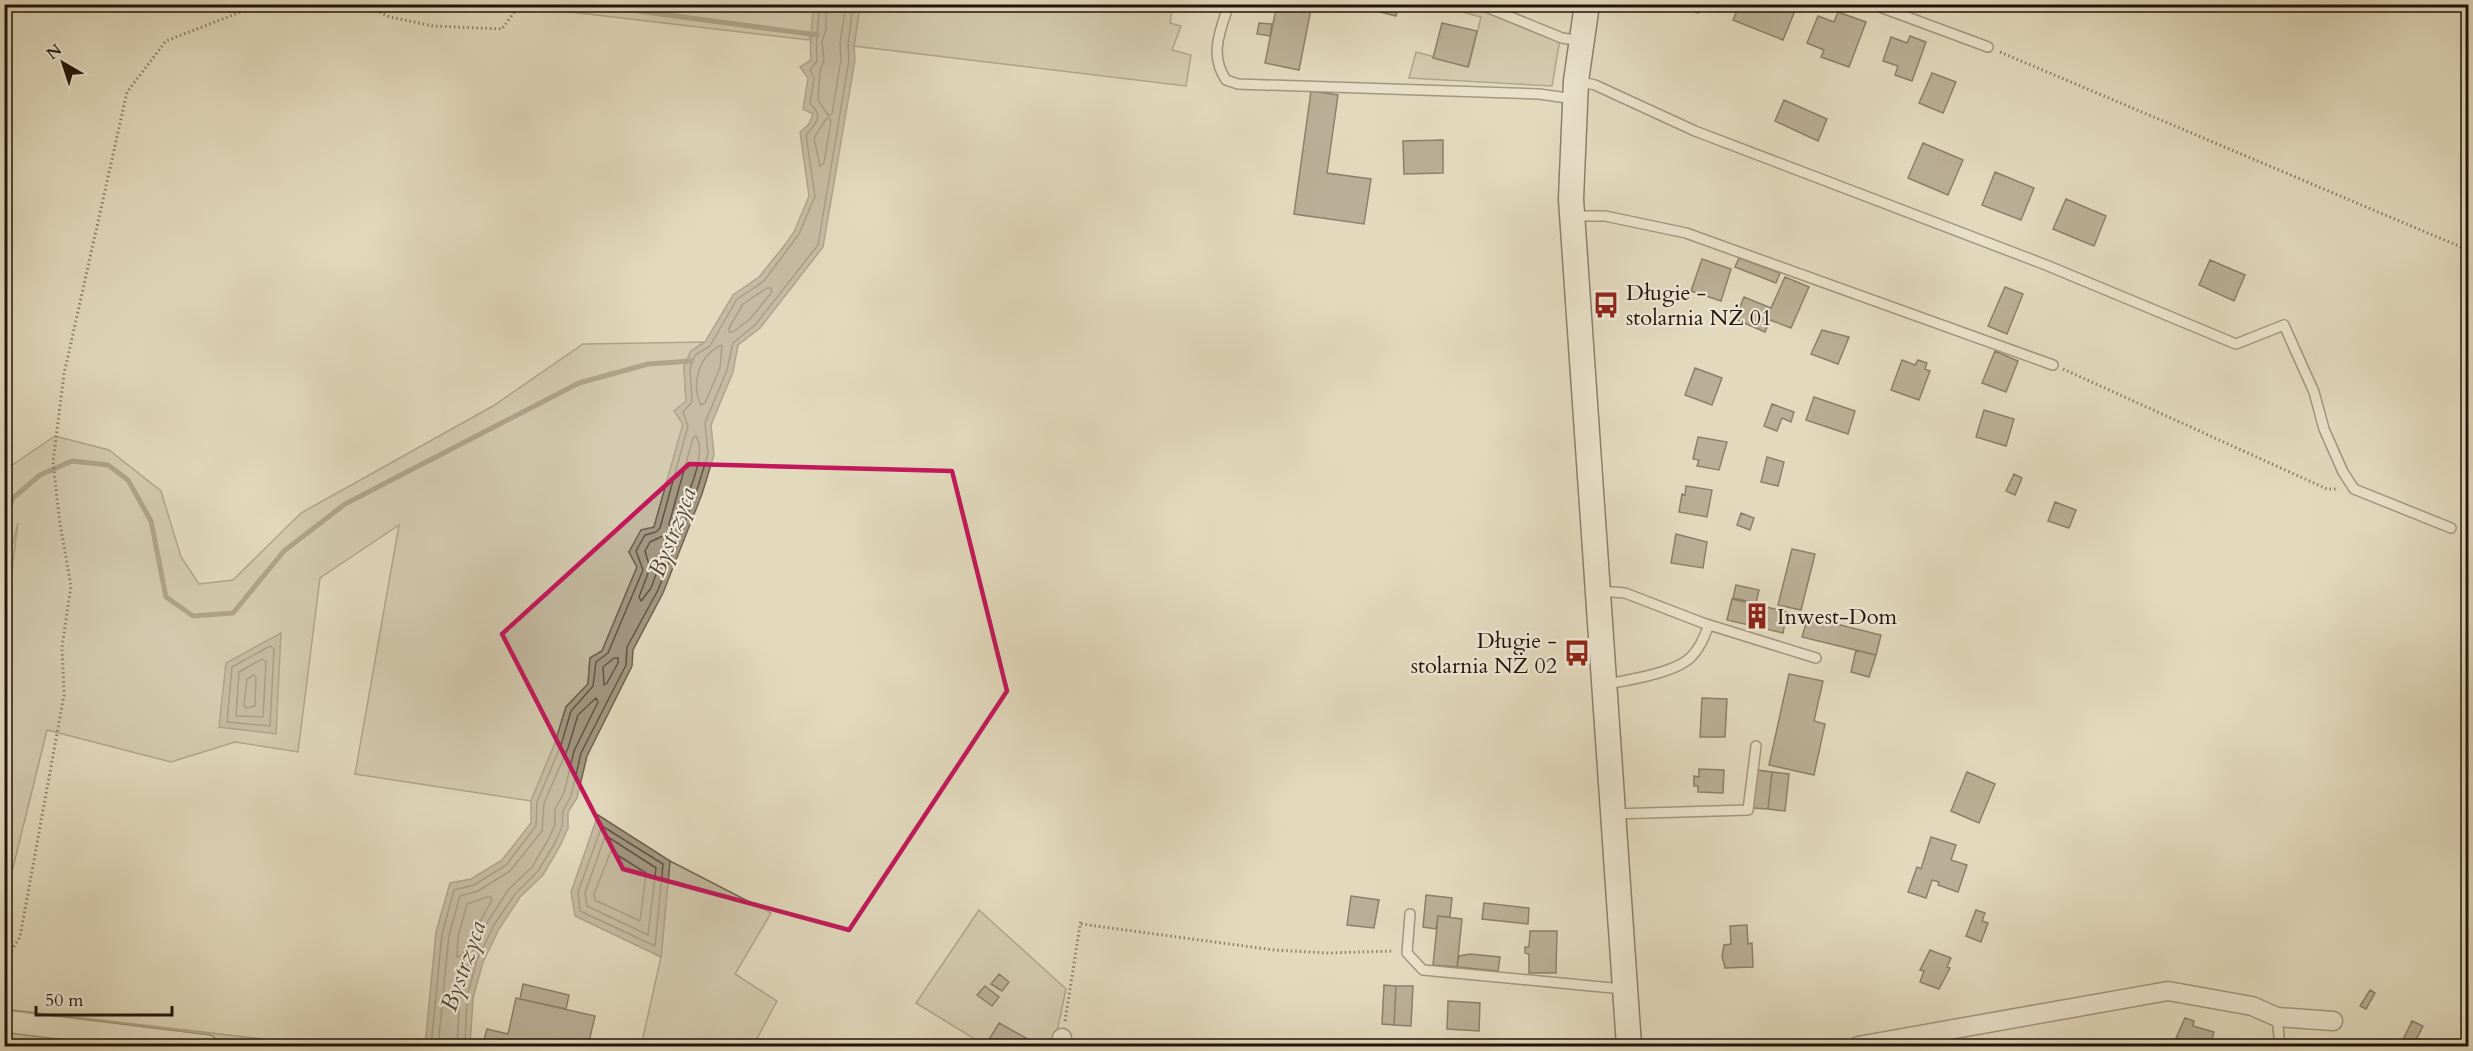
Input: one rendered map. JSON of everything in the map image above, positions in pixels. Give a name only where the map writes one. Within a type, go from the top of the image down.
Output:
[{"type":"main road","points":[[1587,4],[1576,90],[1572,216],[1629,1047]]},
{"type":"street","points":[[1858,1047],[2168,991],[2252,1005],[2277,1017],[2333,1021]]},
{"type":"street","points":[[4,1021],[207,1047]]},
{"type":"lane","points":[[1228,4],[1217,39],[1216,56],[1226,80],[1238,84],[1527,93],[1576,90],[1595,85],[1695,131],[2046,264],[2236,344],[2284,325],[2314,392],[2324,429],[2343,472],[2354,489],[2451,528]]},
{"type":"lane","points":[[1479,4],[1562,38],[1581,41]]},
{"type":"lane","points":[[1872,4],[1988,46]]},
{"type":"lane","points":[[1572,216],[1605,216],[1639,221],[1686,233],[2053,365]]},
{"type":"lane","points":[[1597,591],[1624,592],[1709,625],[1816,658]]},
{"type":"lane","points":[[1604,685],[1641,677],[1689,659],[1701,644],[1709,625]]},
{"type":"lane","points":[[1613,814],[1748,810],[1756,746]]},
{"type":"lane","points":[[1410,914],[1407,952],[1424,970],[1625,990]]},
{"type":"lane","points":[[2277,1017],[2280,1047]]},
{"type":"path","points":[[4,962],[20,937],[64,695],[62,647],[71,586],[53,462],[64,374],[127,92],[166,41],[261,4]]},
{"type":"path","points":[[286,4],[371,8],[390,17],[433,26],[502,29],[520,4]]},
{"type":"path","points":[[1988,46],[2469,250]]},
{"type":"path","points":[[2053,365],[2328,489],[2354,489]]},
{"type":"path","points":[[1061,1042],[1081,922],[1274,950],[1329,953],[1380,950],[1407,952]]},
{"type":"highlighted area","points":[[689,464],[952,471],[1007,691],[849,930],[623,869],[502,634]]},
{"type":"shaded area","points":[[1173,4],[1170,23],[1181,26],[1172,50],[1191,55],[1186,86],[854,46],[860,5]]},
{"type":"shaded area","points":[[511,5],[813,5],[813,28],[809,40]]},
{"type":"shaded area","points":[[1436,5],[1469,5],[1560,39],[1552,86],[1409,78],[1416,52],[1469,66],[1481,17]]},
{"type":"shaded area","points":[[705,342],[691,351],[684,367],[686,401],[683,424],[654,527],[629,552],[637,567],[602,651],[590,658],[588,684],[566,707],[555,743],[531,801],[355,774],[399,525],[320,578],[298,752],[235,742],[171,762],[47,730],[5,900],[4,629],[18,523],[12,547],[5,619],[5,470],[55,436],[109,450],[161,491],[181,557],[199,584],[233,580],[301,513],[493,406],[583,344]]},
{"type":"shaded area","points":[[670,861],[771,913],[735,974],[777,1001],[753,1046],[641,1046],[661,957]]},
{"type":"shaded area","points":[[979,910],[1066,989],[1054,1046],[986,1046],[916,1003]]},
{"type":"shaded area","points":[[5,1009],[323,1046],[5,1046]]},
{"type":"water","name":"Bystrzyca","points":[[813,5],[860,5],[854,46],[855,60],[823,247],[760,328],[738,345],[733,372],[711,425],[714,455],[702,494],[663,593],[633,650],[632,666],[587,756],[577,798],[568,812],[568,828],[560,846],[543,875],[520,897],[499,929],[483,962],[473,998],[470,1046],[425,1046],[436,932],[450,883],[471,879],[502,860],[531,823],[531,801],[555,743],[566,707],[588,684],[590,658],[602,651],[637,567],[629,552],[641,530],[654,527],[683,424],[674,411],[686,401],[684,367],[691,351],[705,342],[733,295],[759,277],[784,246],[794,232],[809,196],[800,132],[809,124],[813,114],[803,109],[808,78],[800,67],[811,60]]},
{"type":"water","points":[[281,633],[276,734],[219,727],[226,663]]},
{"type":"water","points":[[598,815],[670,861],[661,957],[575,916],[571,892]]},
{"type":"building","points":[[1277,4],[1312,4],[1299,70],[1265,63]]},
{"type":"building","points":[[1349,4],[1399,4],[1396,16]]},
{"type":"building","points":[[1674,4],[1710,4],[1709,7],[1701,5],[1698,13]]},
{"type":"building","points":[[1740,4],[1788,4],[1796,8],[1783,40],[1733,20]]},
{"type":"building","points":[[1838,12],[1866,22],[1849,67],[1821,57],[1824,50],[1807,43],[1818,16],[1834,22]]},
{"type":"building","points":[[1259,23],[1272,24],[1270,36],[1257,34]]},
{"type":"building","points":[[1442,23],[1477,31],[1468,67],[1433,58]]},
{"type":"building","points":[[1910,36],[1926,42],[1912,81],[1895,75],[1898,66],[1883,61],[1891,37],[1907,43]]},
{"type":"building","points":[[1932,73],[1956,82],[1943,113],[1919,103]]},
{"type":"building","points":[[1311,91],[1338,95],[1327,173],[1371,179],[1364,224],[1294,214]]},
{"type":"building","points":[[1784,100],[1827,119],[1818,141],[1775,121]]},
{"type":"building","points":[[1443,140],[1443,173],[1404,174],[1403,141]]},
{"type":"building","points":[[1923,143],[1963,160],[1948,195],[1908,178]]},
{"type":"building","points":[[1995,172],[2034,188],[2021,220],[1982,205]]},
{"type":"building","points":[[2066,199],[2106,216],[2094,246],[2053,229]]},
{"type":"building","points":[[1739,258],[1780,273],[1776,283],[1735,267]]},
{"type":"building","points":[[1702,259],[1731,269],[1721,301],[1691,291]]},
{"type":"building","points":[[2210,260],[2245,275],[2234,301],[2199,285]]},
{"type":"building","points":[[1785,277],[1809,287],[1791,328],[1770,320],[1765,332],[1735,319],[1744,297],[1771,308]]},
{"type":"building","points":[[2005,287],[2023,294],[2007,334],[1988,326]]},
{"type":"building","points":[[1822,330],[1849,337],[1838,364],[1811,354]]},
{"type":"building","points":[[1995,351],[2018,361],[2006,392],[1982,383]]},
{"type":"building","points":[[1902,360],[1915,365],[1918,360],[1927,363],[1925,369],[1930,371],[1919,400],[1891,390]]},
{"type":"building","points":[[1695,368],[1722,378],[1712,405],[1685,395]]},
{"type":"building","points":[[1814,397],[1855,411],[1848,434],[1806,420]]},
{"type":"building","points":[[1772,404],[1794,412],[1791,422],[1782,418],[1777,431],[1764,426]]},
{"type":"building","points":[[1984,410],[2014,419],[2006,446],[1976,437]]},
{"type":"building","points":[[1698,437],[1727,442],[1719,470],[1697,466],[1699,460],[1693,459]]},
{"type":"building","points":[[1767,457],[1784,462],[1778,486],[1761,482]]},
{"type":"building","points":[[2014,474],[2022,478],[2015,495],[2006,491]]},
{"type":"building","points":[[1686,486],[1712,490],[1707,517],[1679,512]]},
{"type":"building","points":[[2055,502],[2076,510],[2069,528],[2048,521]]},
{"type":"building","points":[[1741,513],[1754,518],[1750,530],[1737,525]]},
{"type":"building","points":[[1676,534],[1707,542],[1703,568],[1671,563]]},
{"type":"building","points":[[1792,549],[1815,554],[1801,610],[1778,605]]},
{"type":"building","points":[[1736,585],[1759,590],[1756,603],[1733,598]]},
{"type":"building","name":"Inwest-Dom","points":[[1732,599],[1787,612],[1783,633],[1727,620]]},
{"type":"building","points":[[1808,617],[1881,635],[1876,655],[1802,637]]},
{"type":"building","points":[[1856,650],[1876,655],[1869,677],[1851,672]]},
{"type":"building","points":[[1789,674],[1823,681],[1814,721],[1825,724],[1814,775],[1769,765]]},
{"type":"building","points":[[1702,698],[1727,699],[1725,737],[1700,737]]},
{"type":"building","points":[[1699,769],[1724,770],[1723,793],[1698,792],[1698,786],[1694,786],[1694,776],[1699,777]]},
{"type":"building","points":[[1757,770],[1772,772],[1768,809],[1753,808]]},
{"type":"building","points":[[1772,772],[1789,774],[1785,811],[1768,809]]},
{"type":"building","points":[[1967,772],[1995,784],[1979,823],[1951,811]]},
{"type":"building","points":[[1931,837],[1956,845],[1951,860],[1967,865],[1958,892],[1938,885],[1939,882],[1932,880],[1926,898],[1908,892],[1917,867],[1921,869]]},
{"type":"building","points":[[1426,895],[1452,898],[1450,917],[1438,916],[1436,929],[1423,927]]},
{"type":"building","points":[[1351,896],[1379,900],[1374,928],[1347,925]]},
{"type":"building","points":[[1484,903],[1529,908],[1528,924],[1482,919]]},
{"type":"building","points":[[1976,910],[1985,913],[1982,921],[1988,923],[1981,942],[1966,936]]},
{"type":"building","points":[[1438,916],[1462,919],[1457,967],[1433,965]]},
{"type":"building","points":[[1747,925],[1748,944],[1752,943],[1753,967],[1725,968],[1722,956],[1724,945],[1731,944],[1730,926]]},
{"type":"building","points":[[1530,931],[1557,931],[1556,973],[1529,973],[1529,954],[1525,953],[1525,947],[1529,947]]},
{"type":"building","points":[[1930,950],[1951,958],[1947,967],[1950,968],[1939,989],[1920,982],[1924,971],[1920,970]]},
{"type":"building","points":[[1470,954],[1500,957],[1498,971],[1457,967],[1459,956]]},
{"type":"building","points":[[999,974],[1009,982],[1002,991],[991,984]]},
{"type":"building","points":[[523,984],[569,995],[566,1009],[520,999]]},
{"type":"building","points":[[1384,985],[1396,986],[1394,1025],[1382,1024]]},
{"type":"building","points":[[985,986],[999,997],[992,1006],[977,995]]},
{"type":"building","points":[[1396,986],[1413,986],[1411,1026],[1394,1025]]},
{"type":"building","points":[[2370,990],[2375,993],[2366,1009],[2360,1006]]},
{"type":"building","points":[[516,998],[595,1016],[588,1046],[511,1046],[484,1040],[487,1029],[508,1034]]},
{"type":"building","points":[[1448,1001],[1480,1003],[1479,1031],[1447,1029]]},
{"type":"building","points":[[2185,1018],[2194,1021],[2193,1026],[2214,1032],[2210,1046],[2176,1046],[2179,1039],[2176,1038]]},
{"type":"building","points":[[2412,1021],[2423,1026],[2413,1046],[2400,1046]]},
{"type":"building","points":[[999,1023],[1026,1038],[1021,1046],[992,1046],[987,1043]]},
{"type":"waterway","points":[[586,4],[817,35]]},
{"type":"waterway","points":[[4,520],[13,498],[40,475],[72,461],[108,465],[128,480],[151,521],[166,597],[193,616],[233,613],[284,551],[345,504],[579,383],[648,364],[691,361]]},
{"type":"place","name":"Długie - stolarnia NŻ 01","points":[[1606,305]]},
{"type":"place","name":"Inwest-Dom","points":[[1757,616]]},
{"type":"place","name":"Długie - stolarnia NŻ 02","points":[[1577,653]]}]
